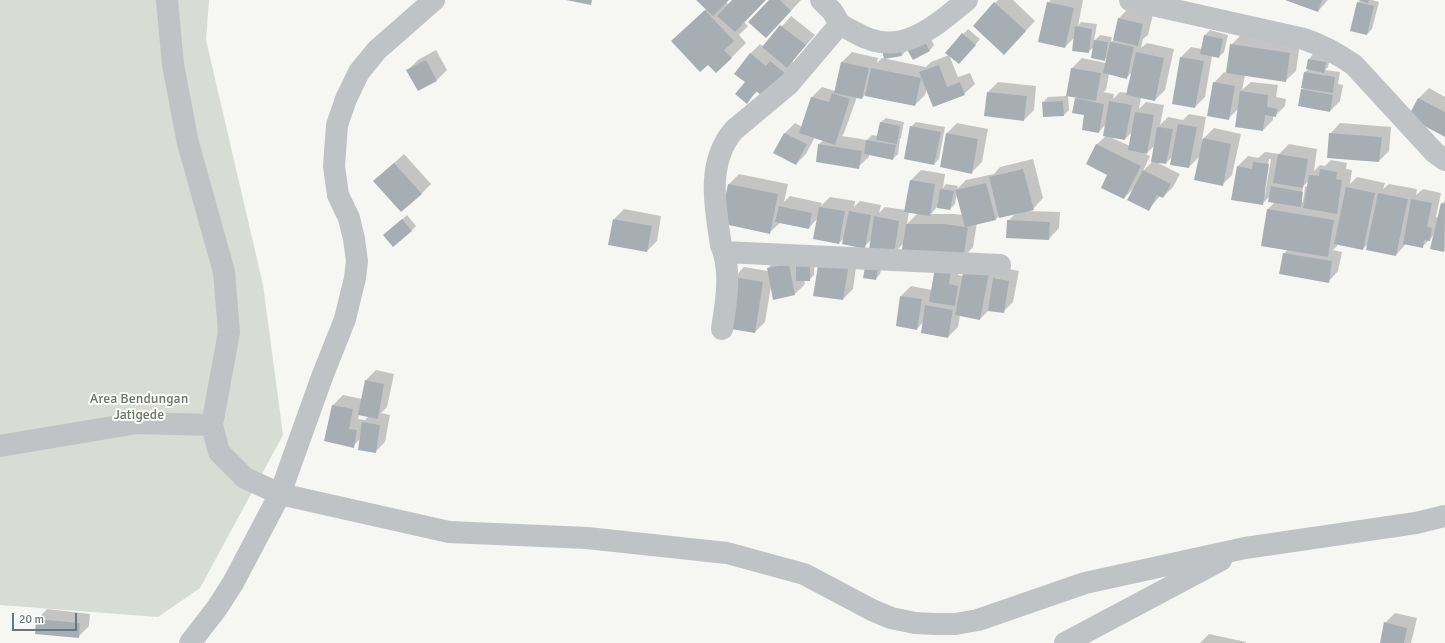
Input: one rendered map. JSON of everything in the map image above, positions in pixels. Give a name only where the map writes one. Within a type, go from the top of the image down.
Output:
[{"type":"street","points":[[167,0],[173,65],[188,143],[224,272],[229,332],[212,425],[219,452],[245,478],[280,494],[449,532],[587,538],[727,553],[804,574],[872,610],[891,618],[915,623],[936,624],[955,624],[978,620],[1085,583],[1245,548],[1416,523],[1445,516]]},
{"type":"street","points":[[190,643],[217,608],[233,583],[280,494],[345,319],[356,278],[357,261],[349,218],[338,195],[334,166],[337,125],[346,98],[359,72],[377,50],[434,0]]},
{"type":"street","points":[[821,0],[832,11],[840,24],[864,38],[890,42],[903,41],[917,37],[967,0]]},
{"type":"street","points":[[1130,0],[1304,39],[1342,56],[1354,65],[1435,153],[1445,160]]},
{"type":"street","points":[[722,329],[727,290],[724,252],[720,245],[716,208],[715,178],[720,156],[728,138],[738,127],[789,84],[840,24]]},
{"type":"street","points":[[724,252],[1000,265]]},
{"type":"street","points":[[0,446],[137,423],[212,425]]},
{"type":"street","points":[[1065,643],[1245,548]]},
{"type":"green space","name":"Area Bendungan Jatigede","points":[[0,0],[209,0],[206,40],[263,285],[283,435],[200,588],[158,617],[0,605]]},
{"type":"building","points":[[566,0],[592,0],[591,5]]},
{"type":"building","points":[[696,0],[729,0],[713,16]]},
{"type":"building","points":[[732,0],[766,0],[735,32],[717,16]]},
{"type":"building","points":[[769,0],[780,0],[791,11],[766,38],[748,22]]},
{"type":"building","points":[[1285,0],[1322,0],[1318,12]]},
{"type":"building","points":[[1358,0],[1369,0],[1368,3]]},
{"type":"building","points":[[994,2],[1026,31],[1004,55],[973,26]]},
{"type":"building","points":[[1047,2],[1074,8],[1065,48],[1038,42]]},
{"type":"building","points":[[1357,2],[1374,6],[1367,35],[1350,31]]},
{"type":"building","points":[[705,10],[734,41],[724,50],[732,58],[716,73],[708,65],[700,72],[671,41]]},
{"type":"building","points":[[1118,18],[1143,24],[1138,46],[1113,40]]},
{"type":"building","points":[[780,25],[806,45],[787,68],[762,47]]},
{"type":"building","points":[[1075,26],[1092,29],[1089,53],[1072,51]]},
{"type":"building","points":[[962,33],[976,45],[959,64],[945,53]]},
{"type":"building","points":[[1204,35],[1223,39],[1219,58],[1200,54]]},
{"type":"building","points":[[922,37],[930,51],[913,60],[905,46]]},
{"type":"building","points":[[1094,40],[1108,42],[1105,61],[1091,58]]},
{"type":"building","points":[[900,42],[902,56],[884,59],[881,45]]},
{"type":"building","points":[[1110,42],[1134,47],[1127,79],[1103,73]]},
{"type":"building","points":[[1230,44],[1290,53],[1286,82],[1226,73]]},
{"type":"building","points":[[1136,52],[1164,58],[1155,101],[1126,95]]},
{"type":"building","points":[[750,53],[766,66],[770,61],[786,74],[766,99],[756,91],[747,104],[735,94],[745,82],[734,74]]},
{"type":"building","points":[[1180,57],[1204,61],[1195,108],[1172,104]]},
{"type":"building","points":[[1308,59],[1326,62],[1324,73],[1306,69]]},
{"type":"building","points":[[426,60],[437,81],[418,91],[406,70]]},
{"type":"building","points":[[841,62],[869,68],[862,99],[834,93]]},
{"type":"building","points":[[939,65],[947,87],[960,82],[965,95],[933,107],[919,72]]},
{"type":"building","points":[[871,68],[921,78],[915,106],[865,96]]},
{"type":"building","points":[[1071,68],[1101,73],[1096,101],[1066,96]]},
{"type":"building","points":[[1304,72],[1335,77],[1333,93],[1301,88]]},
{"type":"building","points":[[1213,82],[1235,86],[1229,120],[1207,116]]},
{"type":"building","points":[[1301,89],[1333,95],[1330,112],[1298,106]]},
{"type":"building","points":[[1240,91],[1268,95],[1267,107],[1277,109],[1276,117],[1265,115],[1263,131],[1235,127]]},
{"type":"building","points":[[987,92],[1027,96],[1024,121],[984,116]]},
{"type":"building","points":[[832,93],[850,99],[835,145],[799,133],[811,97],[829,102]]},
{"type":"building","points":[[1075,98],[1104,104],[1099,133],[1082,130],[1084,115],[1072,113]]},
{"type":"building","points":[[1418,98],[1445,112],[1445,137],[1408,117]]},
{"type":"building","points":[[1063,101],[1064,116],[1043,117],[1042,102]]},
{"type":"building","points":[[1109,101],[1132,105],[1125,140],[1103,136]]},
{"type":"building","points":[[1135,112],[1154,115],[1147,154],[1128,150]]},
{"type":"building","points":[[880,122],[900,126],[897,144],[876,140]]},
{"type":"building","points":[[1178,124],[1197,127],[1189,168],[1170,165]]},
{"type":"building","points":[[910,126],[941,132],[934,165],[904,159]]},
{"type":"building","points":[[1157,127],[1173,129],[1166,164],[1151,162]]},
{"type":"building","points":[[784,133],[807,144],[796,165],[773,153]]},
{"type":"building","points":[[946,133],[978,139],[972,174],[940,167]]},
{"type":"building","points":[[1329,133],[1382,137],[1379,162],[1327,158]]},
{"type":"building","points":[[1203,138],[1231,144],[1223,186],[1194,180]]},
{"type":"building","points":[[866,140],[896,145],[893,160],[864,154]]},
{"type":"building","points":[[818,144],[862,151],[859,169],[816,162]]},
{"type":"building","points":[[1096,144],[1141,166],[1124,199],[1101,188],[1107,175],[1086,164]]},
{"type":"building","points":[[1278,154],[1308,159],[1303,188],[1273,183]]},
{"type":"building","points":[[1253,162],[1269,164],[1263,205],[1231,200],[1237,166],[1252,169]]},
{"type":"building","points":[[394,163],[422,194],[401,212],[373,181]]},
{"type":"building","points":[[1023,169],[1034,210],[999,218],[989,177]]},
{"type":"building","points":[[1320,169],[1337,172],[1336,179],[1342,180],[1337,214],[1303,208],[1309,175],[1319,176]]},
{"type":"building","points":[[1143,170],[1171,184],[1163,198],[1157,195],[1149,211],[1127,200]]},
{"type":"building","points":[[910,180],[935,184],[930,216],[904,212]]},
{"type":"building","points":[[986,183],[996,220],[966,227],[968,228],[963,259],[901,255],[906,224],[944,224],[965,227],[955,190]]},
{"type":"building","points":[[728,184],[778,194],[770,234],[720,223]]},
{"type":"building","points":[[1271,186],[1303,192],[1301,207],[1268,202]]},
{"type":"building","points":[[1346,187],[1375,193],[1363,250],[1334,244]]},
{"type":"building","points":[[940,189],[954,191],[950,210],[937,208]]},
{"type":"building","points":[[1378,193],[1408,199],[1396,256],[1366,250]]},
{"type":"building","points":[[1411,199],[1432,203],[1427,227],[1432,228],[1430,241],[1424,240],[1423,248],[1403,244]]},
{"type":"building","points":[[1441,203],[1445,204],[1444,252],[1430,249]]},
{"type":"building","points":[[779,206],[812,213],[809,229],[775,222]]},
{"type":"building","points":[[819,207],[845,211],[839,244],[813,239]]},
{"type":"building","points":[[1267,209],[1334,220],[1328,257],[1261,246]]},
{"type":"building","points":[[849,211],[871,215],[865,249],[842,244]]},
{"type":"building","points":[[874,216],[899,221],[894,254],[869,250]]},
{"type":"building","points":[[402,219],[412,231],[393,247],[383,235]]},
{"type":"building","points":[[613,219],[652,226],[647,252],[608,245]]},
{"type":"building","points":[[1007,220],[1050,222],[1049,240],[1006,238]]},
{"type":"building","points":[[1283,253],[1332,261],[1329,283],[1279,274]]},
{"type":"building","points":[[796,259],[810,259],[810,281],[796,281]]},
{"type":"building","points":[[819,260],[849,264],[843,300],[813,296]]},
{"type":"building","points":[[866,261],[879,264],[876,280],[863,278]]},
{"type":"building","points":[[789,264],[795,295],[773,300],[767,268]]},
{"type":"building","points":[[935,268],[951,271],[949,284],[958,286],[955,306],[929,302]]},
{"type":"building","points":[[964,268],[989,273],[980,320],[955,315]]},
{"type":"building","points":[[733,277],[763,282],[755,333],[725,328]]},
{"type":"building","points":[[993,278],[1009,281],[1004,313],[988,311]]},
{"type":"building","points":[[900,296],[922,299],[917,330],[896,326]]},
{"type":"building","points":[[925,305],[953,310],[948,338],[921,333]]},
{"type":"building","points":[[365,380],[384,384],[378,419],[358,415]]},
{"type":"building","points":[[332,405],[353,409],[349,429],[357,430],[354,448],[324,441]]},
{"type":"building","points":[[362,422],[380,425],[376,453],[358,450]]},
{"type":"building","points":[[36,619],[80,623],[79,638],[35,634]]},
{"type":"building","points":[[1384,622],[1407,628],[1404,643],[1380,643]]}]
